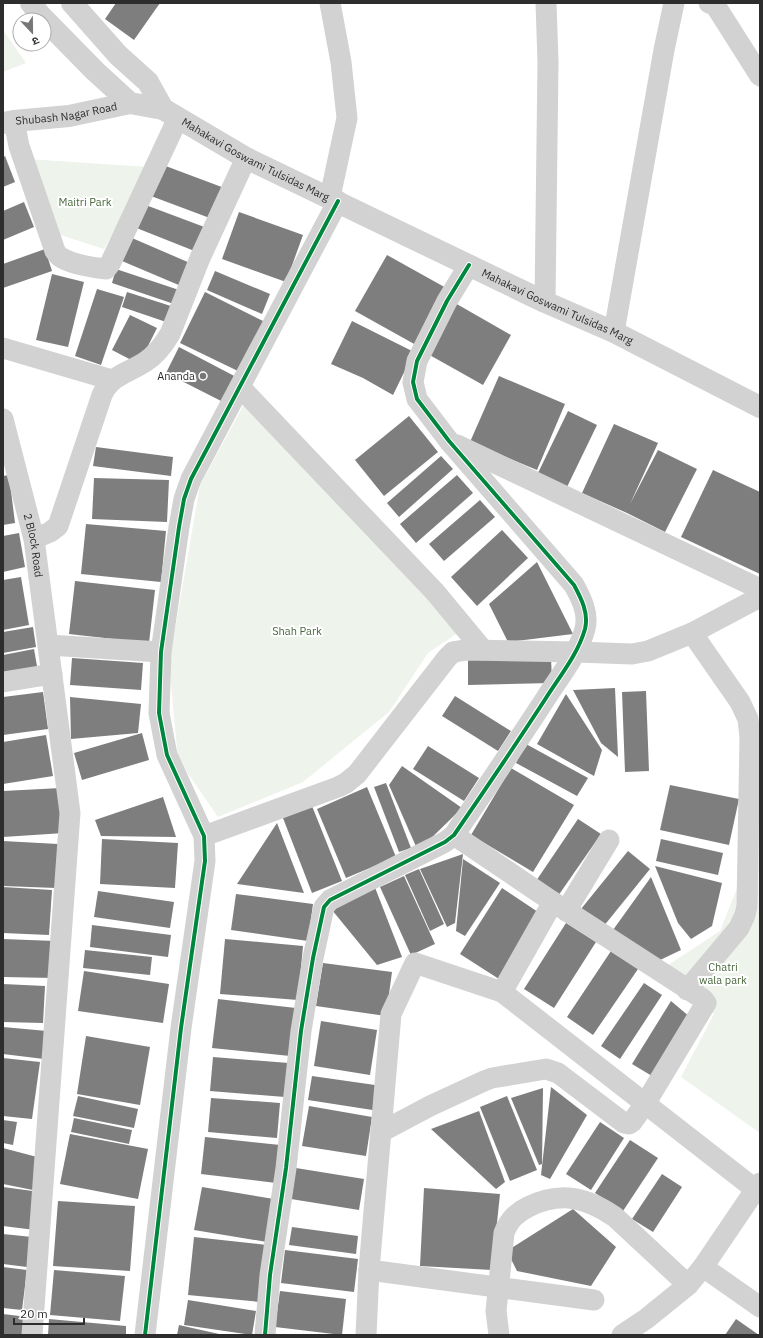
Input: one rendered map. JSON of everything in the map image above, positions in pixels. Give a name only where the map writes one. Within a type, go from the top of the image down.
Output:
[{"type":"street","points":[[31,3],[95,71],[130,103]]},
{"type":"street","points":[[8,122],[19,146],[56,251],[60,258],[67,261],[106,269],[114,256],[170,113],[148,82],[118,55],[72,3]]},
{"type":"street","points":[[145,1335],[181,1028],[205,861],[204,836],[167,755],[159,713],[161,652],[179,527],[184,499],[191,479],[240,387],[334,199],[347,118],[341,62],[330,3]]},
{"type":"street","points":[[545,302],[548,62],[546,3]]},
{"type":"street","points":[[614,332],[664,50],[674,3]]},
{"type":"street","points":[[709,3],[715,5],[760,76]]},
{"type":"street","name":"Mahakavi Goswami Tulsidas Marg","points":[[130,103],[170,113],[246,158],[334,199],[545,302],[614,332],[760,407]]},
{"type":"street","name":"Shubash Nagar Road","points":[[8,122],[69,116],[130,103]]},
{"type":"street","points":[[34,539],[50,532],[58,526],[106,386],[112,380],[147,361],[164,345],[170,334],[200,258],[246,158]]},
{"type":"street","points":[[265,1335],[270,1275],[286,1168],[301,1031],[313,958],[324,907],[330,900],[445,842],[454,835],[512,752],[576,652],[585,628],[586,619],[582,600],[574,585],[449,442],[417,399],[413,382],[417,361],[447,301],[469,265]]},
{"type":"street","points":[[3,348],[112,380]]},
{"type":"street","points":[[240,387],[435,592],[484,650]]},
{"type":"street","name":"2 Block Road","points":[[3,419],[34,539],[70,814],[32,1335]]},
{"type":"street","points":[[449,442],[760,589]]},
{"type":"street","points":[[204,836],[346,783],[357,774],[453,652],[484,650],[632,654],[648,651],[692,633],[760,596]]},
{"type":"street","points":[[687,990],[739,928],[745,915],[747,906],[750,737],[748,718],[740,702],[692,633]]},
{"type":"street","points":[[48,645],[161,652]]},
{"type":"street","points":[[3,682],[52,674]]},
{"type":"street","points":[[381,1132],[484,1081],[492,1078],[546,1069],[558,1072],[624,1123],[629,1124],[645,1104],[705,1004],[705,1000],[687,990],[559,906],[454,835]]},
{"type":"street","points":[[502,992],[559,906],[609,840]]},
{"type":"street","points":[[366,1335],[369,1270],[391,1014],[416,963],[502,992],[645,1104],[758,1188],[703,1267],[688,1285],[630,1333]]},
{"type":"street","points":[[499,1335],[496,1310],[504,1232],[508,1222],[523,1209],[544,1200],[555,1198],[573,1198],[604,1209],[615,1217],[688,1285]]},
{"type":"street","points":[[703,1267],[760,1307]]},
{"type":"street","points":[[369,1270],[594,1300]]},
{"type":"green space","points":[[3,30],[12,43],[12,52],[18,52],[26,63],[3,72]]},
{"type":"green space","name":"Maitri Park","points":[[27,159],[149,167],[104,249],[54,233]]},
{"type":"green space","name":"Shah Park","points":[[248,397],[459,632],[428,653],[389,712],[303,782],[218,817],[178,759],[169,664],[200,485]]},
{"type":"green space","name":"Chatri wala park","points":[[760,831],[760,1133],[681,1077],[714,1014],[662,969],[720,931]]},
{"type":"building","points":[[116,3],[160,3],[134,40],[105,19]]},
{"type":"building","points":[[5,156],[15,182],[3,187],[3,157]]},
{"type":"building","points":[[163,165],[227,189],[215,220],[151,196]]},
{"type":"building","points":[[24,202],[34,227],[3,240],[3,211]]},
{"type":"building","points":[[143,204],[207,228],[197,252],[134,227]]},
{"type":"building","points":[[239,212],[303,235],[286,282],[222,259]]},
{"type":"building","points":[[132,238],[190,263],[181,286],[122,261]]},
{"type":"building","points":[[45,249],[52,271],[3,288],[3,264]]},
{"type":"building","points":[[387,255],[448,289],[416,345],[355,311]]},
{"type":"building","points":[[116,269],[182,291],[177,305],[112,283]]},
{"type":"building","points":[[215,271],[270,294],[262,314],[207,290]]},
{"type":"building","points":[[52,274],[84,282],[68,347],[36,340]]},
{"type":"building","points":[[97,289],[124,297],[101,365],[75,356]]},
{"type":"building","points":[[127,292],[177,308],[172,324],[122,307]]},
{"type":"building","points":[[205,292],[265,322],[240,372],[180,343]]},
{"type":"building","points":[[455,303],[511,335],[483,385],[426,353]]},
{"type":"building","points":[[130,315],[157,328],[139,364],[112,350]]},
{"type":"building","points":[[352,321],[414,352],[393,395],[363,378],[331,364]]},
{"type":"building","name":"Ananda","points":[[179,347],[240,379],[227,404],[166,373]]},
{"type":"building","points":[[499,376],[565,404],[537,470],[470,442]]},
{"type":"building","points":[[568,411],[597,425],[566,489],[537,475]]},
{"type":"building","points":[[409,416],[438,452],[384,496],[355,460]]},
{"type":"building","points":[[614,424],[658,443],[630,504],[658,450],[697,469],[665,532],[582,493]]},
{"type":"building","points":[[96,447],[173,457],[171,476],[93,466]]},
{"type":"building","points":[[441,456],[453,469],[399,517],[387,503]]},
{"type":"building","points":[[713,470],[760,492],[760,574],[681,537]]},
{"type":"building","points":[[9,475],[15,523],[3,525],[3,476]]},
{"type":"building","points":[[457,475],[473,493],[416,543],[400,524]]},
{"type":"building","points":[[94,478],[169,480],[167,522],[92,519]]},
{"type":"building","points":[[480,500],[495,517],[444,561],[429,544]]},
{"type":"building","points":[[86,524],[166,531],[161,582],[81,574]]},
{"type":"building","points":[[502,530],[528,558],[477,606],[451,577]]},
{"type":"building","points":[[19,533],[25,567],[3,572],[3,536]]},
{"type":"building","points":[[537,562],[573,634],[508,642],[489,604]]},
{"type":"building","points":[[21,577],[29,625],[3,630],[3,580]]},
{"type":"building","points":[[75,581],[155,590],[149,643],[69,634]]},
{"type":"building","points":[[33,627],[36,647],[3,653],[3,632]]},
{"type":"building","points":[[34,649],[38,672],[3,677],[3,655]]},
{"type":"building","points":[[551,657],[552,683],[468,685],[468,660]]},
{"type":"building","points":[[72,658],[143,663],[141,690],[70,685]]},
{"type":"building","points":[[615,688],[618,757],[601,743],[573,690]]},
{"type":"building","points":[[646,691],[649,771],[625,772],[622,692]]},
{"type":"building","points":[[43,692],[48,729],[3,735],[3,697]]},
{"type":"building","points":[[566,694],[602,750],[594,776],[537,744]]},
{"type":"building","points":[[455,696],[511,731],[498,751],[442,716]]},
{"type":"building","points":[[70,697],[141,704],[138,733],[71,739]]},
{"type":"building","points":[[142,733],[149,760],[82,780],[74,753]]},
{"type":"building","points":[[46,735],[53,776],[3,784],[3,742]]},
{"type":"building","points":[[526,744],[588,778],[577,796],[516,763]]},
{"type":"building","points":[[428,746],[479,778],[464,801],[413,769]]},
{"type":"building","points":[[402,766],[462,808],[418,851],[389,785]]},
{"type":"building","points":[[511,768],[574,805],[533,872],[471,835]]},
{"type":"building","points":[[386,783],[411,848],[399,852],[374,787]]},
{"type":"building","points":[[670,785],[739,799],[729,845],[660,830]]},
{"type":"building","points":[[367,787],[396,857],[346,878],[317,809]]},
{"type":"building","points":[[61,788],[64,833],[3,837],[3,791]]},
{"type":"building","points":[[163,797],[176,837],[101,836],[95,820]]},
{"type":"building","points":[[312,806],[342,881],[312,893],[283,818]]},
{"type":"building","points":[[578,819],[601,834],[558,896],[536,881]]},
{"type":"building","points":[[277,823],[304,893],[237,884]]},
{"type":"building","points":[[102,839],[178,843],[175,888],[100,884]]},
{"type":"building","points":[[661,839],[723,853],[718,875],[656,861]]},
{"type":"building","points":[[3,841],[58,844],[56,888],[3,886]]},
{"type":"building","points":[[628,851],[650,869],[603,927],[581,909]]},
{"type":"building","points":[[463,854],[455,923],[447,927],[420,869]]},
{"type":"building","points":[[463,859],[500,883],[465,936],[456,931]]},
{"type":"building","points":[[655,866],[722,883],[712,926],[691,939],[678,923]]},
{"type":"building","points":[[419,869],[444,924],[430,931],[405,875]]},
{"type":"building","points":[[404,876],[435,944],[411,955],[380,887]]},
{"type":"building","points":[[651,877],[681,950],[658,961],[613,930]]},
{"type":"building","points":[[374,885],[402,957],[377,965],[332,910]]},
{"type":"building","points":[[3,887],[52,890],[49,935],[3,933]]},
{"type":"building","points":[[502,888],[541,914],[499,979],[460,954]]},
{"type":"building","points":[[98,891],[174,902],[170,928],[94,917]]},
{"type":"building","points":[[236,894],[313,904],[308,941],[231,930]]},
{"type":"building","points":[[566,923],[596,942],[554,1008],[524,989]]},
{"type":"building","points":[[92,925],[171,935],[168,957],[90,947]]},
{"type":"building","points":[[3,939],[55,941],[54,978],[3,977]]},
{"type":"building","points":[[225,939],[303,946],[298,1000],[220,994]]},
{"type":"building","points":[[85,950],[152,957],[150,975],[83,968]]},
{"type":"building","points":[[611,951],[638,969],[593,1035],[567,1017]]},
{"type":"building","points":[[323,963],[392,972],[386,1016],[316,1006]]},
{"type":"building","points":[[84,971],[169,984],[163,1023],[78,1011]]},
{"type":"building","points":[[644,983],[662,995],[620,1059],[601,1046]]},
{"type":"building","points":[[3,984],[45,986],[43,1023],[3,1022]]},
{"type":"building","points":[[218,999],[296,1008],[290,1056],[212,1048]]},
{"type":"building","points":[[671,1001],[690,1017],[652,1076],[632,1064]]},
{"type":"building","points":[[321,1021],[377,1030],[370,1075],[314,1066]]},
{"type":"building","points":[[3,1027],[47,1031],[44,1059],[3,1054]]},
{"type":"building","points":[[86,1036],[150,1047],[140,1105],[77,1094]]},
{"type":"building","points":[[213,1057],[289,1063],[285,1097],[210,1091]]},
{"type":"building","points":[[3,1058],[40,1062],[32,1119],[3,1116]]},
{"type":"building","points":[[312,1076],[382,1086],[379,1111],[308,1100]]},
{"type":"building","points":[[551,1087],[587,1115],[550,1179],[541,1175]]},
{"type":"building","points":[[543,1088],[542,1164],[539,1165],[511,1098]]},
{"type":"building","points":[[78,1096],[138,1109],[134,1128],[73,1116]]},
{"type":"building","points":[[507,1096],[537,1170],[510,1181],[480,1107]]},
{"type":"building","points":[[211,1098],[280,1103],[277,1138],[208,1132]]},
{"type":"building","points":[[309,1106],[372,1117],[366,1156],[302,1146]]},
{"type":"building","points":[[479,1111],[505,1182],[496,1189],[431,1129]]},
{"type":"building","points":[[74,1118],[132,1130],[129,1144],[71,1132]]},
{"type":"building","points":[[3,1120],[17,1122],[13,1145],[3,1143]]},
{"type":"building","points":[[600,1122],[624,1138],[591,1190],[566,1174]]},
{"type":"building","points":[[70,1134],[148,1149],[138,1199],[60,1184]]},
{"type":"building","points":[[205,1137],[280,1145],[276,1183],[201,1174]]},
{"type":"building","points":[[630,1140],[658,1158],[623,1211],[595,1193]]},
{"type":"building","points":[[3,1148],[37,1157],[38,1191],[3,1184]]},
{"type":"building","points":[[296,1168],[364,1179],[359,1210],[291,1199]]},
{"type":"building","points":[[662,1174],[682,1187],[653,1232],[632,1219]]},
{"type":"building","points":[[3,1187],[40,1192],[35,1230],[3,1226]]},
{"type":"building","points":[[202,1187],[274,1199],[267,1242],[194,1230]]},
{"type":"building","points":[[424,1188],[500,1194],[492,1270],[420,1266]]},
{"type":"building","points":[[58,1201],[135,1206],[130,1271],[53,1266]]},
{"type":"building","points":[[573,1209],[616,1247],[591,1286],[517,1271],[507,1251]]},
{"type":"building","points":[[292,1227],[358,1236],[356,1254],[289,1245]]},
{"type":"building","points":[[3,1234],[32,1237],[27,1267],[3,1264]]},
{"type":"building","points":[[194,1237],[267,1245],[260,1302],[188,1295]]},
{"type":"building","points":[[285,1250],[358,1259],[354,1292],[281,1283]]},
{"type":"building","points":[[3,1267],[27,1270],[22,1310],[3,1308]]},
{"type":"building","points":[[54,1270],[125,1276],[120,1321],[50,1315]]},
{"type":"building","points":[[280,1291],[346,1299],[342,1335],[275,1327]]},
{"type":"building","points":[[188,1300],[256,1311],[252,1335],[184,1325]]},
{"type":"building","points":[[3,1314],[28,1317],[26,1335],[3,1335]]},
{"type":"building","points":[[49,1319],[126,1326],[126,1335],[48,1335]]},
{"type":"building","points":[[736,1319],[759,1335],[725,1335]]},
{"type":"building","points":[[179,1325],[219,1334],[219,1335],[177,1335]]},
{"type":"cycle path","points":[[145,1335],[181,1028],[205,861],[204,836],[167,755],[159,713],[161,652],[179,527],[184,499],[191,479],[338,201]]},
{"type":"cycle path","points":[[265,1335],[270,1275],[286,1168],[301,1031],[313,958],[324,907],[330,900],[445,842],[454,835],[568,665],[578,647],[585,629],[585,611],[582,600],[574,585],[449,441],[417,399],[413,382],[417,361],[447,301],[469,265]]},
{"type":"place","name":"Ananda","points":[[203,376]]}]
